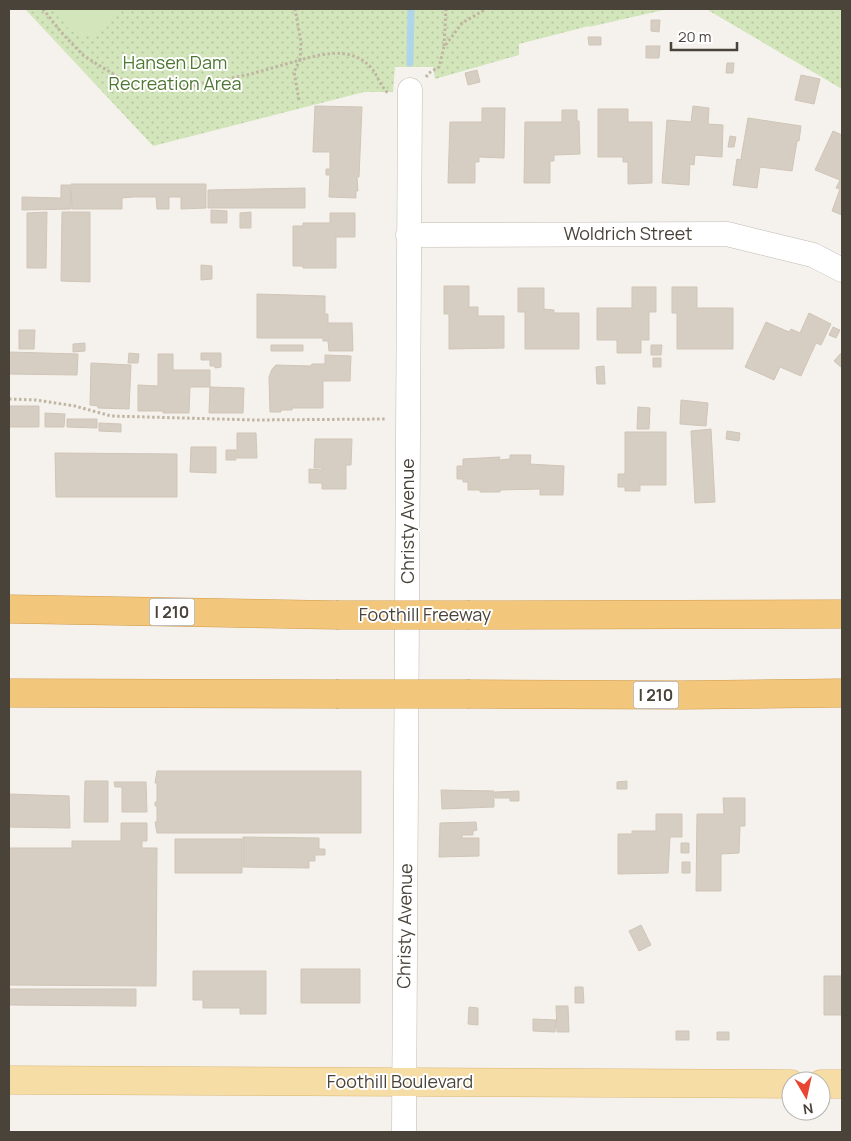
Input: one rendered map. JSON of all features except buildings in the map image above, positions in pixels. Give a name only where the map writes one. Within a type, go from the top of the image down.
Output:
[{"type":"highway","name":"Foothill Freeway","points":[[9,609],[336,615],[842,614]]},
{"type":"highway","name":"I 210","points":[[9,693],[682,695],[842,693]]},
{"type":"highway","points":[[9,699],[107,693]]},
{"type":"main road","name":"Foothill Boulevard","points":[[9,1080],[781,1084]]},
{"type":"street","name":"Christy Avenue","points":[[404,1132],[410,97]]},
{"type":"street","name":"Woldrich Street","points":[[408,235],[726,234],[813,255],[842,270]]},
{"type":"path","points":[[43,9],[84,56],[134,87],[193,86],[251,74],[328,52],[347,53],[368,63],[384,90],[395,99],[410,97],[429,74],[439,66],[444,47],[446,9]]},
{"type":"path","points":[[295,9],[301,42],[300,60],[294,72],[299,100]]},
{"type":"path","points":[[444,47],[462,23],[486,9]]},
{"type":"path","points":[[9,399],[36,400],[75,406],[111,416],[255,420],[408,419]]},
{"type":"green space","name":"Hansen Dam Recreation Area","points":[[25,9],[668,9],[589,26],[519,44],[519,55],[435,79],[433,67],[395,67],[393,92],[364,92],[153,146]]},
{"type":"green space","points":[[59,9],[116,9],[113,20],[107,28],[89,35],[79,34],[70,30],[63,21]]},
{"type":"green space","points":[[706,9],[842,9],[842,89]]},
{"type":"waterway","points":[[410,63],[411,9]]}]
